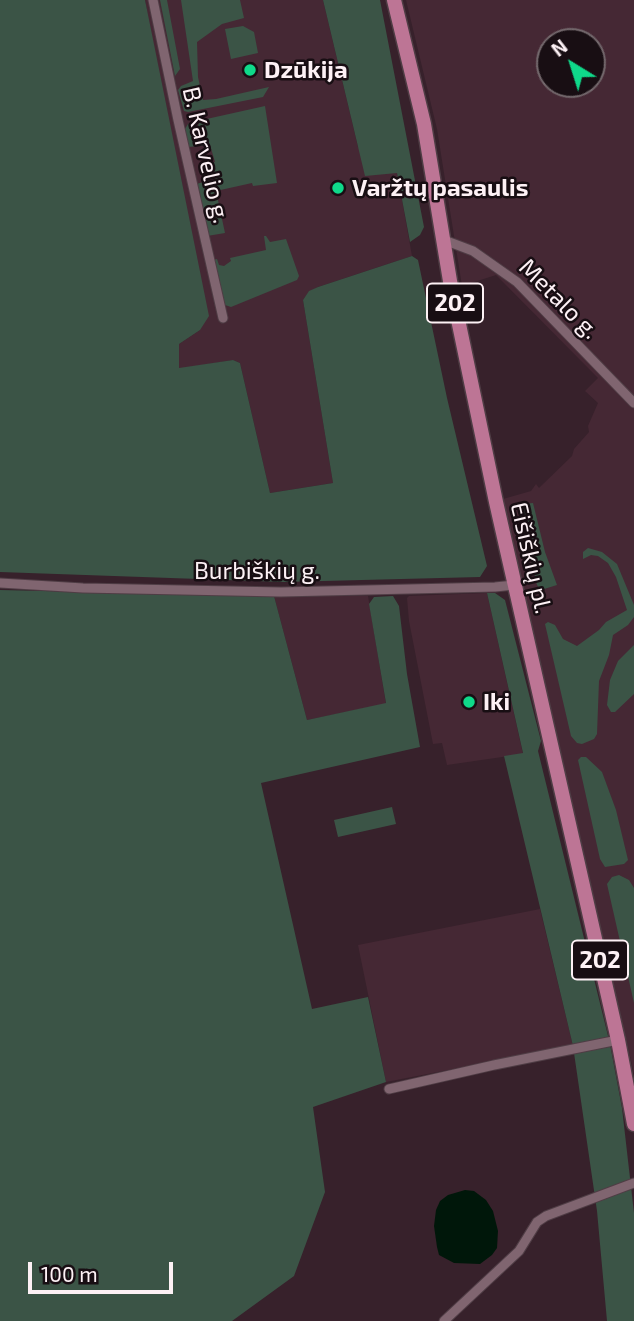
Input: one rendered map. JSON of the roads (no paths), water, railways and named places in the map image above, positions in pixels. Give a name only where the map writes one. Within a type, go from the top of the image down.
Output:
[{"type":"main road","name":"Eišiškių pl.","points":[[394,0],[424,124],[453,293],[513,585],[618,1041],[634,1124]]},
{"type":"street","name":"B. Karvelio g.","points":[[153,0],[223,318]]},
{"type":"street","name":"Metalo g.","points":[[444,240],[473,251],[517,282],[634,403]]},
{"type":"street","name":"Burbiškių g.","points":[[0,583],[83,588],[281,592],[513,585]]},
{"type":"street","points":[[389,1089],[618,1041]]},
{"type":"street","points":[[444,1321],[519,1251],[537,1222],[546,1216],[634,1183]]},
{"type":"place","name":"Dzūkija","points":[[250,70]]},
{"type":"place","name":"Varžtų pasaulis","points":[[338,188]]},
{"type":"place","name":"Iki","points":[[469,702]]}]
